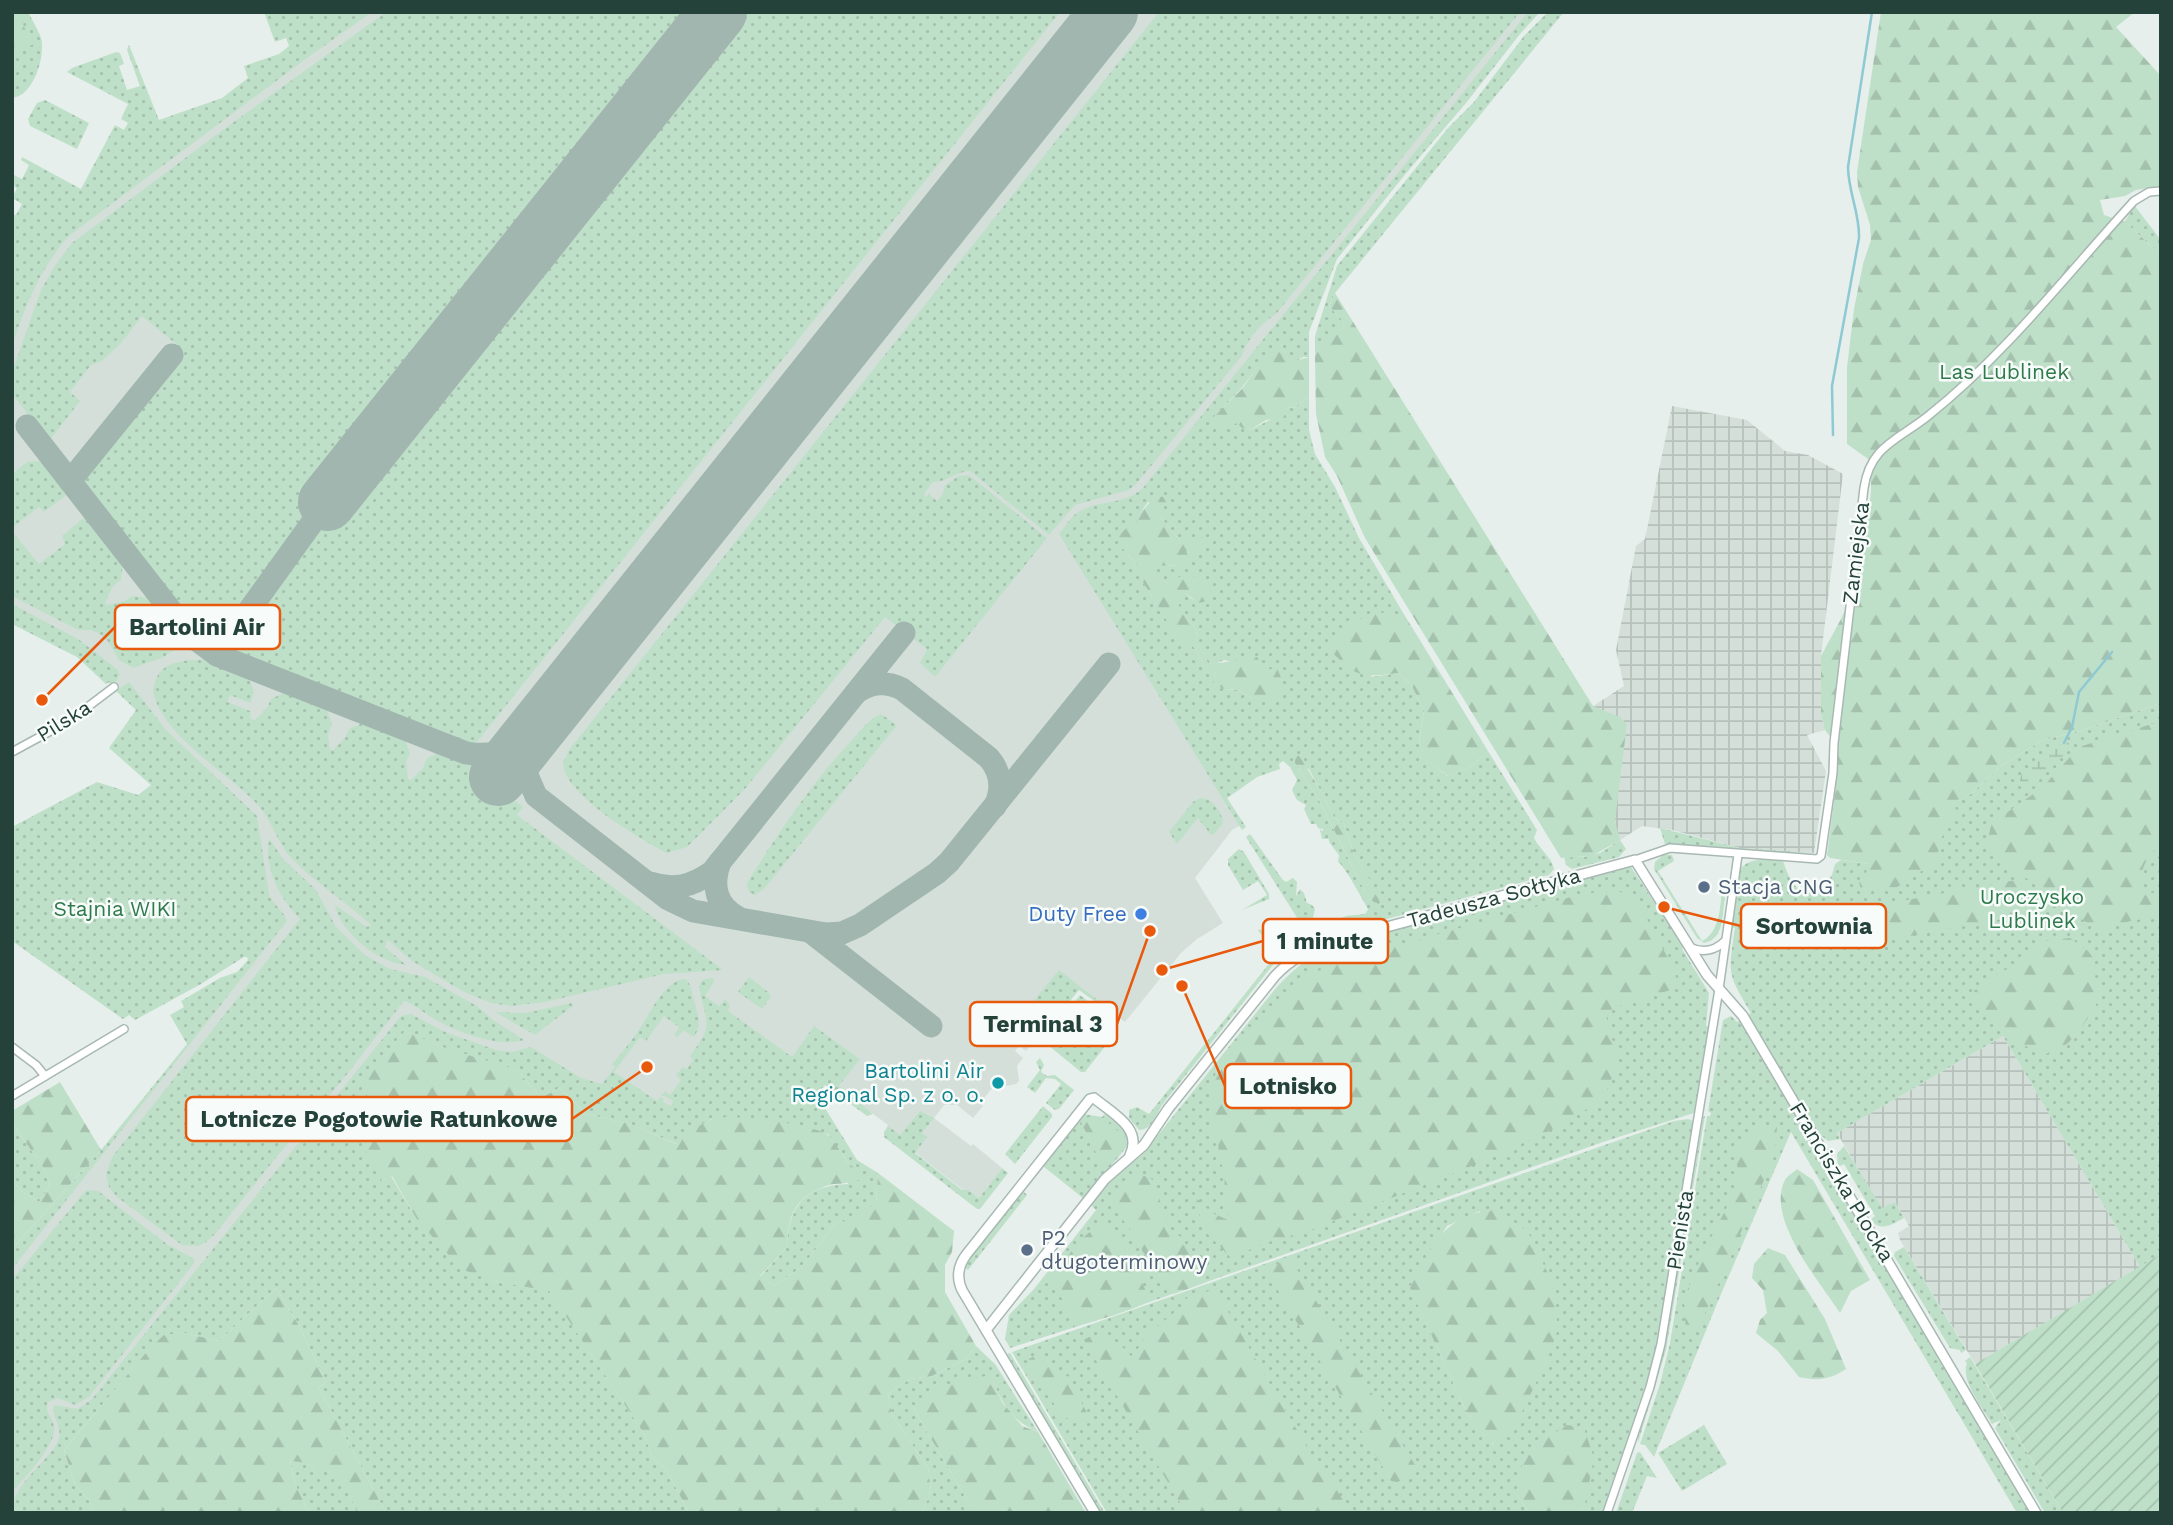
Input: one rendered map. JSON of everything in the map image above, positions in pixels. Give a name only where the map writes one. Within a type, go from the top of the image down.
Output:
[{"type":"street","name":"Zamiejska","points":[[1635,860],[1670,848],[1738,855],[1817,859],[1821,856],[1833,773],[1834,743],[1864,488],[1869,466],[1875,456],[1926,417],[1984,365],[2057,289],[2134,201],[2150,192],[2161,191]]},
{"type":"street","name":"Pilska","points":[[12,752],[80,714],[114,687]]},
{"type":"street","name":"Pienista","points":[[1607,1513],[1650,1387],[1661,1343],[1719,989],[1738,855]]},
{"type":"street","name":"Franciszka Plocka","points":[[1635,860],[1689,947],[1719,989],[1743,1016],[2036,1513]]},
{"type":"street","name":"Tadeusza Sołtyka","points":[[986,1330],[1105,1180],[1144,1145],[1275,976],[1301,955],[1346,937],[1635,860]]},
{"type":"street","points":[[1689,947],[1712,950],[1726,940]]},
{"type":"street","points":[[12,1096],[124,1029]]},
{"type":"street","points":[[12,1046],[45,1076]]},
{"type":"street","points":[[1094,1513],[960,1285],[958,1274],[961,1262],[1092,1098],[1132,1131],[1147,1132],[1157,1125]]},
{"type":"street","points":[[1129,1158],[1134,1143],[1132,1131]]},
{"type":"shaded area","points":[[366,12],[1537,12],[1140,502],[1257,777],[1227,798],[1243,824],[1232,830],[1195,878],[1223,923],[1181,953],[1125,1022],[1079,986],[1026,1051],[1019,1046],[1015,1051],[1023,1058],[1017,1066],[1019,1081],[1016,1084],[993,1087],[980,1103],[983,1106],[973,1118],[957,1105],[944,1105],[934,1118],[971,1146],[973,1144],[1002,1168],[979,1198],[969,1190],[963,1190],[887,1130],[888,1125],[872,1113],[744,1025],[661,1128],[537,1055],[69,1432],[12,1502],[12,1267],[286,919],[267,904],[256,817],[109,682],[106,684],[85,664],[80,643],[12,606],[12,328],[32,267],[63,235]]},
{"type":"shaded area","points":[[1672,406],[1747,420],[1785,451],[1808,455],[1843,474],[1821,656],[1821,715],[1825,730],[1807,735],[1826,771],[1814,853],[1740,848],[1672,830],[1642,826],[1617,842],[1593,706],[1624,686],[1616,650],[1636,546],[1645,539]]},
{"type":"shaded area","points":[[2003,1036],[2140,1267],[1975,1364],[1900,1240],[1898,1233],[1909,1226],[1895,1202],[1882,1209],[1837,1133]]},
{"type":"green space","points":[[12,12],[28,12],[41,38],[42,55],[32,83],[26,91],[12,98]]},
{"type":"green space","points":[[12,12],[19,12],[26,32],[34,36],[35,43],[12,51]]},
{"type":"green space","points":[[264,12],[372,12],[70,235],[35,287],[12,346],[12,214],[16,215],[22,204],[12,198],[17,188],[12,185],[12,174],[22,179],[29,165],[21,160],[22,157],[81,189],[115,125],[124,130],[128,123],[121,119],[128,104],[67,72],[116,52],[120,53],[124,64],[119,66],[127,90],[140,86],[127,50],[129,45],[159,120],[222,98],[248,78],[244,66],[279,54],[289,46],[286,38],[275,42]]},
{"type":"green space","points":[[386,12],[1060,12],[472,748],[236,656],[211,643],[191,625],[78,480],[83,469],[182,349],[142,316],[121,343],[102,361],[91,365],[70,392],[80,401],[49,441],[12,394],[12,372],[41,290],[72,243]]},
{"type":"green space","points":[[1159,12],[1520,12],[1276,314],[1255,332],[1241,357],[1129,490],[1075,505],[1049,535],[970,471],[933,482],[924,494],[926,497],[929,494],[937,501],[943,494],[945,485],[959,476],[969,475],[1047,538],[935,677],[920,663],[927,649],[885,617],[744,790],[687,847],[667,853],[605,815],[589,802],[566,775],[563,763],[569,750]]},
{"type":"green space","points":[[1528,12],[1540,12],[1337,259],[1309,332],[1309,357],[1295,362],[1281,345],[1213,418],[1237,423],[1250,430],[1288,408],[1297,407],[1309,396],[1309,430],[1315,454],[1335,487],[1359,538],[1402,611],[1371,677],[1399,673],[1412,686],[1424,711],[1419,741],[1425,758],[1447,776],[1471,767],[1488,751],[1537,830],[1534,838],[1554,869],[1549,875],[1339,932],[1318,935],[1301,924],[1246,837],[1250,834],[1283,880],[1286,882],[1293,878],[1297,882],[1296,896],[1300,889],[1304,893],[1307,903],[1315,909],[1313,918],[1317,925],[1363,914],[1368,909],[1338,862],[1339,855],[1329,839],[1322,839],[1320,830],[1323,829],[1311,824],[1304,809],[1306,805],[1297,800],[1292,790],[1297,780],[1290,767],[1283,761],[1279,764],[1280,769],[1257,777],[1227,798],[1246,827],[1242,830],[1059,534],[1074,515],[1093,506],[1126,498],[1143,488]],"holes":[[[1148,502],[1160,507],[1160,516],[1180,541],[1190,541],[1175,566],[1158,564],[1149,567],[1158,579],[1205,601],[1192,599],[1185,593],[1177,595],[1177,603],[1197,631],[1196,642],[1208,663],[1215,664],[1224,660],[1265,670],[1252,698],[1238,690],[1224,689],[1215,678],[1214,670],[1204,663],[1192,645],[1179,640],[1135,569],[1137,564],[1128,556],[1129,525],[1136,524]],[[1295,763],[1309,769],[1334,817],[1344,824],[1354,854],[1377,893],[1365,892],[1320,802]]]},
{"type":"green space","points":[[1548,12],[1564,12],[1335,293],[1329,306],[1343,321],[1344,326],[1316,349],[1315,359],[1315,336],[1337,266],[1448,128],[1474,102],[1524,36]]},
{"type":"green space","name":"Las Lublinek","points":[[1881,12],[2135,12],[2116,27],[2161,76],[2161,186],[2100,200],[2104,215],[2125,222],[2161,255],[2161,703],[2080,731],[2043,740],[2001,766],[1971,794],[1951,804],[1960,813],[1945,831],[1940,841],[1937,860],[1928,869],[1913,874],[1909,881],[1897,887],[1861,893],[1859,880],[1869,864],[1830,858],[1827,855],[1838,770],[1838,747],[1825,730],[1821,715],[1821,656],[1861,574],[1871,492],[1871,461],[1847,444],[1847,367],[1854,309],[1871,240],[1857,172]]},
{"type":"green space","points":[[45,100],[89,123],[77,149],[30,126],[28,119],[37,103]]},
{"type":"green space","points":[[2134,205],[2161,240],[2161,255],[2125,222]]},
{"type":"green space","points":[[1335,293],[1593,706],[1620,717],[1627,724],[1615,821],[1620,840],[1592,856],[1561,858],[1365,538],[1337,476],[1325,457],[1316,414],[1315,359],[1316,349],[1323,340],[1337,328],[1344,326],[1343,321],[1329,306]]},
{"type":"green space","points":[[1277,345],[1281,345],[1285,353],[1295,361],[1309,357],[1309,396],[1297,407],[1288,408],[1283,418],[1266,420],[1250,430],[1237,423],[1221,429],[1211,426],[1214,417],[1239,392],[1267,354]]},
{"type":"green space","points":[[27,462],[44,462],[69,493],[44,512],[39,507],[12,528],[12,474]]},
{"type":"green space","points":[[1156,495],[1163,497],[1166,502],[1160,507],[1160,516],[1180,541],[1202,537],[1204,544],[1198,552],[1186,551],[1190,561],[1185,564],[1150,568],[1158,579],[1168,584],[1188,574],[1203,580],[1210,592],[1206,601],[1199,603],[1185,593],[1177,596],[1177,603],[1197,631],[1196,642],[1208,663],[1257,657],[1265,670],[1277,668],[1283,682],[1281,698],[1269,702],[1213,684],[1214,671],[1204,663],[1192,645],[1186,646],[1179,640],[1135,569],[1137,564],[1121,547],[1118,537],[1129,525],[1136,523],[1138,516]]},
{"type":"green space","points":[[87,515],[123,561],[121,580],[113,586],[105,603],[107,605],[125,601],[132,596],[151,598],[175,628],[174,650],[164,657],[133,668],[119,660],[107,640],[100,634],[91,630],[78,630],[12,596],[12,531],[39,564],[65,544],[62,536]]},
{"type":"green space","points":[[12,604],[78,639],[117,669],[120,674],[118,679],[112,685],[109,682],[106,684],[77,657],[12,624]]},
{"type":"green space","points":[[1402,611],[1488,751],[1471,767],[1448,776],[1425,759],[1419,741],[1424,711],[1412,686],[1399,673],[1366,675],[1352,670],[1328,648],[1351,626],[1367,616],[1377,613],[1399,615]]},
{"type":"green space","points":[[209,659],[248,676],[254,692],[250,703],[230,695],[227,702],[250,711],[251,719],[255,720],[267,708],[271,699],[286,692],[325,706],[332,723],[328,735],[330,750],[345,738],[349,729],[365,722],[404,737],[410,753],[406,762],[408,779],[411,780],[423,768],[427,758],[443,751],[463,760],[523,807],[517,815],[723,970],[664,974],[545,1002],[511,1006],[491,1003],[464,992],[412,961],[388,940],[385,947],[406,965],[384,959],[352,935],[338,915],[335,905],[367,927],[371,925],[292,859],[257,804],[182,738],[159,707],[153,691],[155,681],[166,667],[190,660]]},
{"type":"green space","name":"Stajnia WIKI","points":[[129,682],[166,730],[257,816],[269,894],[287,921],[12,1269],[12,1249],[101,1150],[187,1044],[170,1015],[184,1007],[181,1001],[220,978],[237,972],[248,960],[244,957],[135,1020],[129,1015],[123,1019],[12,941],[12,827],[97,782],[138,795],[151,785],[109,748],[136,710],[116,691]]},
{"type":"green space","name":"Uroczysko Lublinek","points":[[2161,703],[2161,1254],[2140,1267],[2003,1036],[1837,1133],[1840,1139],[1828,1141],[1819,1134],[1748,1015],[1751,1013],[1737,989],[1731,973],[1735,928],[1732,927],[1739,870],[1749,863],[1759,860],[1783,861],[1795,886],[1806,890],[1822,887],[1832,875],[1835,864],[1841,860],[1870,864],[1950,804],[1971,794],[2001,766],[2043,740],[2080,731]]},
{"type":"green space","points":[[881,714],[897,725],[764,889],[755,895],[749,892],[748,881],[784,825],[838,755],[862,728]]},
{"type":"green space","points":[[2161,721],[2161,844],[2144,865],[2142,877],[2144,892],[2161,894],[2161,916],[2130,921],[2101,931],[2078,917],[2042,887],[2005,866],[1987,842],[1992,823],[2042,788],[2079,747]]},
{"type":"green space","points":[[2069,741],[2068,751],[2023,796],[2020,780],[2022,773],[2050,751]]},
{"type":"green space","points":[[1298,755],[1334,817],[1344,824],[1354,854],[1381,898],[1379,904],[1372,901],[1365,892],[1320,802],[1295,763],[1295,757]]},
{"type":"green space","points":[[1200,798],[1209,800],[1216,806],[1223,823],[1211,835],[1198,818],[1177,844],[1169,832],[1193,802]]},
{"type":"green space","points":[[1660,828],[1740,848],[1814,853],[1738,851],[1665,844]]},
{"type":"green space","points":[[269,838],[283,859],[316,890],[336,927],[366,956],[390,969],[425,977],[477,1006],[524,1040],[492,1041],[468,1034],[438,1021],[404,1001],[215,1234],[198,1246],[182,1245],[117,1197],[109,1187],[106,1175],[112,1157],[300,919],[275,882],[269,861]]},
{"type":"green space","points":[[1620,840],[1626,849],[1619,857],[1572,869],[1566,865],[1564,857],[1584,857],[1600,853]]},
{"type":"green space","points":[[1239,849],[1244,852],[1269,894],[1269,899],[1242,910],[1267,895],[1258,881],[1243,890],[1228,865],[1228,859]]},
{"type":"green space","points":[[1664,854],[1672,855],[1674,861],[1658,871],[1702,941],[1713,931],[1716,924],[1721,885],[1728,896],[1725,896],[1719,931],[1711,941],[1704,943],[1697,938],[1654,869],[1655,862]]},
{"type":"green space","points":[[1631,867],[1684,947],[1682,949],[1709,993],[1706,1026],[1709,1026],[1694,1113],[1603,1142],[1113,1315],[1010,1348],[1005,1339],[1009,1315],[1034,1289],[1096,1210],[1091,1205],[1114,1177],[1142,1155],[1290,973],[1314,956],[1342,943]]},
{"type":"green space","points":[[2016,880],[2041,905],[2041,912],[1872,943],[1856,940],[1842,922],[1847,911]]},
{"type":"green space","points":[[1616,890],[1636,899],[1669,960],[1680,987],[1613,1008],[1606,1016],[1618,1062],[1604,1098],[1562,1125],[1487,1160],[1308,1231],[1265,1243],[1231,1258],[1206,1232],[1192,1194],[1212,1213],[1228,1220],[1225,1177],[1218,1141],[1209,1124],[1209,1098],[1216,1072],[1231,1052],[1301,977],[1367,954],[1578,895]]},
{"type":"green space","points":[[1258,930],[1269,931],[1277,936],[1281,945],[1280,956],[1162,1105],[1150,1125],[1139,1130],[1129,1118],[1129,1110],[1137,1107],[1149,1114],[1276,955]]},
{"type":"green space","points":[[2070,938],[2088,951],[2095,961],[2093,972],[2103,993],[2069,1042],[2050,1053],[2039,1053],[1990,1020],[1982,1011],[1974,991],[2045,941]]},
{"type":"green space","points":[[1059,970],[1099,1001],[1097,1003],[1079,990],[1039,1039],[1020,1023],[1019,1019]]},
{"type":"green space","points":[[749,977],[771,997],[762,1009],[738,992]]},
{"type":"green space","points":[[686,979],[691,987],[698,1017],[694,1037],[683,1030],[678,1037],[674,1035],[679,1027],[664,1016],[646,1041],[640,1037],[614,1072],[657,1101],[660,1097],[671,1106],[673,1101],[662,1095],[665,1091],[670,1095],[681,1080],[676,1075],[683,1067],[687,1069],[693,1060],[690,1056],[706,1029],[699,986],[702,980],[715,980],[705,996],[719,1006],[725,999],[730,1005],[728,1011],[792,1057],[814,1026],[860,1059],[839,1086],[873,1114],[867,1116],[825,1085],[817,1095],[857,1160],[878,1173],[876,1203],[852,1223],[837,1221],[802,1267],[774,1286],[760,1277],[787,1247],[791,1220],[802,1200],[821,1188],[848,1184],[852,1168],[828,1134],[711,1119],[677,1144],[629,1124],[587,1114],[559,1088],[541,1098],[517,1070],[442,1047],[405,1031],[361,1082],[375,1110],[382,1181],[391,1176],[416,1218],[494,1281],[549,1290],[645,1435],[652,1458],[666,1469],[689,1513],[386,1513],[319,1388],[326,1382],[298,1324],[276,1288],[219,1341],[185,1333],[164,1335],[64,1450],[75,1485],[89,1500],[94,1513],[12,1513],[17,1493],[51,1452],[59,1438],[54,1405],[78,1409],[92,1399],[401,1016],[411,1014],[445,1032],[496,1050],[512,1052],[531,1047],[581,1078],[602,1084],[615,1067],[612,1064],[664,992],[678,980]]},
{"type":"green space","points":[[1080,995],[1102,1012],[1094,1023],[1106,1033],[1110,1030],[1117,1031],[1085,1072],[1081,1072],[1043,1041]]},
{"type":"green space","points":[[571,1003],[573,1006],[535,1035],[495,1012],[526,1013]]},
{"type":"green space","points":[[1731,1016],[1737,1022],[1740,1020],[2032,1513],[2017,1513],[1791,1132],[1654,1457],[1645,1445],[1640,1444],[1670,1343],[1707,1116],[1711,1113],[1708,1111],[1723,1020]]},
{"type":"green space","points":[[405,1031],[442,1047],[517,1070],[541,1098],[559,1088],[587,1114],[630,1124],[676,1144],[707,1121],[736,1117],[808,1127],[829,1136],[847,1161],[861,1171],[859,1180],[826,1186],[800,1202],[789,1226],[787,1247],[760,1276],[774,1286],[802,1267],[837,1221],[852,1222],[876,1203],[878,1173],[954,1231],[952,1252],[945,1265],[945,1292],[976,1346],[966,1359],[932,1376],[910,1379],[888,1394],[892,1415],[928,1468],[931,1491],[922,1513],[689,1513],[666,1469],[652,1458],[645,1435],[549,1291],[494,1281],[461,1269],[416,1218],[392,1176],[382,1181],[360,1140],[375,1110],[360,1082]]},
{"type":"green space","points":[[1040,1058],[1044,1065],[1041,1072],[1047,1076],[1055,1075],[1074,1090],[1059,1109],[1055,1110],[1046,1103],[1061,1084],[1055,1079],[1046,1078],[1035,1093],[1027,1087],[1040,1070],[1036,1062]]},
{"type":"green space","points":[[60,1082],[101,1150],[12,1249],[12,1180],[23,1192],[39,1202],[50,1186],[45,1170],[12,1123],[12,1111]]},
{"type":"green space","points":[[1043,1106],[1052,1117],[1015,1164],[1005,1154]]},
{"type":"green space","points":[[920,1111],[934,1118],[922,1133],[927,1137],[915,1153],[962,1190],[969,1190],[979,1198],[1002,1168],[1008,1173],[980,1209],[884,1137],[888,1126],[900,1135]]},
{"type":"green space","points":[[1084,1114],[1102,1117],[1105,1114],[1124,1130],[1129,1144],[1084,1199],[1043,1166]]},
{"type":"green space","points":[[1705,1116],[1666,1350],[1638,1443],[1665,1346]]},
{"type":"green space","points":[[1089,1117],[1103,1118],[1125,1137],[1119,1155],[1104,1170],[1081,1123]]},
{"type":"green space","points":[[1674,1121],[1693,1121],[1658,1342],[1603,1513],[1581,1513],[1584,1509],[1517,1495],[1530,1513],[1107,1513],[1012,1352],[1599,1147]],"holes":[[[1480,1211],[1547,1360],[1536,1381],[1492,1445],[1465,1409],[1410,1287],[1447,1226]]]},
{"type":"green space","points":[[12,1123],[45,1170],[50,1186],[39,1202],[23,1192],[12,1180]]},
{"type":"green space","points":[[1777,1126],[1775,1155],[1700,1325],[1686,1333],[1684,1298],[1738,1177],[1736,1150],[1753,1127]]},
{"type":"green space","points":[[1844,1146],[1882,1208],[1895,1202],[1904,1218],[1883,1226],[1870,1220],[1875,1216],[1844,1164],[1838,1167],[1837,1154]]},
{"type":"green space","points":[[1797,1169],[1813,1180],[1870,1280],[1851,1291],[1840,1313],[1798,1249],[1782,1212],[1781,1195],[1785,1180]]},
{"type":"green space","points":[[1140,1174],[1153,1180],[1169,1228],[1182,1238],[1207,1282],[1174,1294],[1116,1211],[1114,1200],[1129,1181]]},
{"type":"green space","points":[[86,1190],[98,1191],[168,1245],[193,1258],[195,1262],[89,1397],[75,1405],[58,1398],[48,1402],[47,1409],[54,1434],[39,1461],[12,1491],[12,1280]]},
{"type":"green space","points":[[1023,1191],[1027,1195],[968,1270],[965,1267],[967,1261]]},
{"type":"green space","points":[[1494,1210],[1527,1230],[1552,1282],[1558,1329],[1547,1360],[1522,1412],[1514,1424],[1491,1445],[1465,1409],[1410,1288],[1432,1247],[1451,1226],[1463,1218]]},
{"type":"green space","points":[[1105,1224],[1119,1237],[1150,1299],[1126,1311],[1075,1327],[1063,1300],[1049,1281],[1082,1239]]},
{"type":"green space","points":[[1904,1247],[1966,1350],[1961,1353],[1960,1350],[1950,1348],[1894,1256],[1895,1252]]},
{"type":"green space","points":[[1768,1248],[1785,1255],[1825,1319],[1846,1369],[1823,1379],[1799,1377],[1778,1351],[1756,1333],[1760,1320],[1767,1313],[1763,1290],[1752,1278],[1754,1264]]},
{"type":"green space","points":[[2161,1254],[2161,1513],[2063,1513],[1975,1364]]},
{"type":"green space","points":[[1292,1261],[1418,1470],[1398,1482],[1391,1481],[1270,1277],[1269,1269],[1281,1262]]},
{"type":"green space","points":[[276,1288],[298,1324],[326,1382],[319,1388],[386,1513],[357,1513],[349,1494],[337,1479],[315,1466],[290,1461],[295,1484],[309,1513],[94,1513],[89,1500],[75,1485],[64,1450],[164,1335],[185,1333],[219,1341]]},
{"type":"green space","points":[[1215,1289],[1312,1456],[1324,1469],[1351,1513],[1186,1513],[1084,1340],[1097,1335],[1103,1336],[1116,1342],[1131,1356],[1134,1355],[1146,1336],[1182,1306],[1185,1299]]},
{"type":"green space","points":[[976,1346],[995,1364],[1038,1432],[1015,1418],[993,1381],[913,1408],[975,1513],[922,1513],[931,1491],[928,1468],[892,1415],[888,1394],[910,1379],[932,1376],[966,1359]]},
{"type":"green space","points":[[1010,1353],[1105,1513],[1101,1513],[1007,1354]]},
{"type":"green space","points":[[1036,1355],[1055,1372],[1068,1376],[1088,1415],[1087,1422],[1078,1423],[1060,1415],[1042,1382],[1026,1366],[1029,1359]]},
{"type":"green space","points":[[1970,1357],[2063,1513],[2045,1513],[1995,1428],[2001,1420],[1992,1424],[1978,1402],[1967,1378],[1965,1361]]},
{"type":"green space","points":[[986,1376],[993,1381],[1002,1402],[1022,1426],[1038,1432],[1086,1513],[975,1513],[913,1408],[926,1392],[964,1379]]},
{"type":"green space","points":[[1567,1425],[1584,1428],[1594,1458],[1584,1509],[1581,1513],[1530,1513],[1517,1495],[1524,1452]]},
{"type":"green space","points":[[1704,1425],[1727,1464],[1682,1491],[1658,1453]]},
{"type":"green space","points":[[1640,1452],[1657,1478],[1647,1476],[1632,1513],[1616,1513],[1637,1453]]},
{"type":"green space","points":[[290,1460],[314,1466],[337,1478],[348,1491],[357,1513],[309,1513],[295,1484]]},
{"type":"waterway","points":[[1833,435],[1832,386],[1859,238],[1848,167],[1872,12]]},
{"type":"waterway","points":[[2064,743],[2072,727],[2079,692],[2112,652]]},
{"type":"taxiway","points":[[70,481],[172,355]]},
{"type":"taxiway","points":[[27,426],[180,622],[198,641],[217,655],[466,753],[498,753],[527,741]]},
{"type":"taxiway","points":[[217,655],[327,502]]},
{"type":"taxiway","points":[[650,883],[667,887],[682,886],[712,872],[904,633]]},
{"type":"taxiway","points":[[527,741],[527,775],[536,796],[668,899],[693,911],[826,934],[842,933],[860,925],[949,862],[1109,664]]},
{"type":"taxiway","points":[[857,692],[879,684],[902,689],[989,758],[1000,781],[995,806]]},
{"type":"taxiway","points":[[720,862],[716,879],[718,894],[725,908],[739,918]]},
{"type":"taxiway","points":[[812,933],[931,1026]]},
{"type":"runway","points":[[327,502],[718,12]]},
{"type":"runway","points":[[498,777],[1109,12]]},
{"type":"place","name":"Bartolini Air","points":[[42,700]]},
{"type":"place","name":"Stacja CNG","points":[[1704,887]]},
{"type":"place","name":"Sortownia","points":[[1664,907]]},
{"type":"place","name":"Duty Free","points":[[1141,914]]},
{"type":"place","name":"Terminal 3","points":[[1150,931]]},
{"type":"place","name":"1 minute","points":[[1162,970]]},
{"type":"place","name":"Lotnisko","points":[[1182,986]]},
{"type":"place","name":"Lotnicze Pogotowie Ratunkowe","points":[[647,1067]]},
{"type":"place","name":"Bartolini Air Regional Sp. z o. o.","points":[[998,1083]]},
{"type":"place","name":"P2 długoterminowy","points":[[1027,1250]]}]
